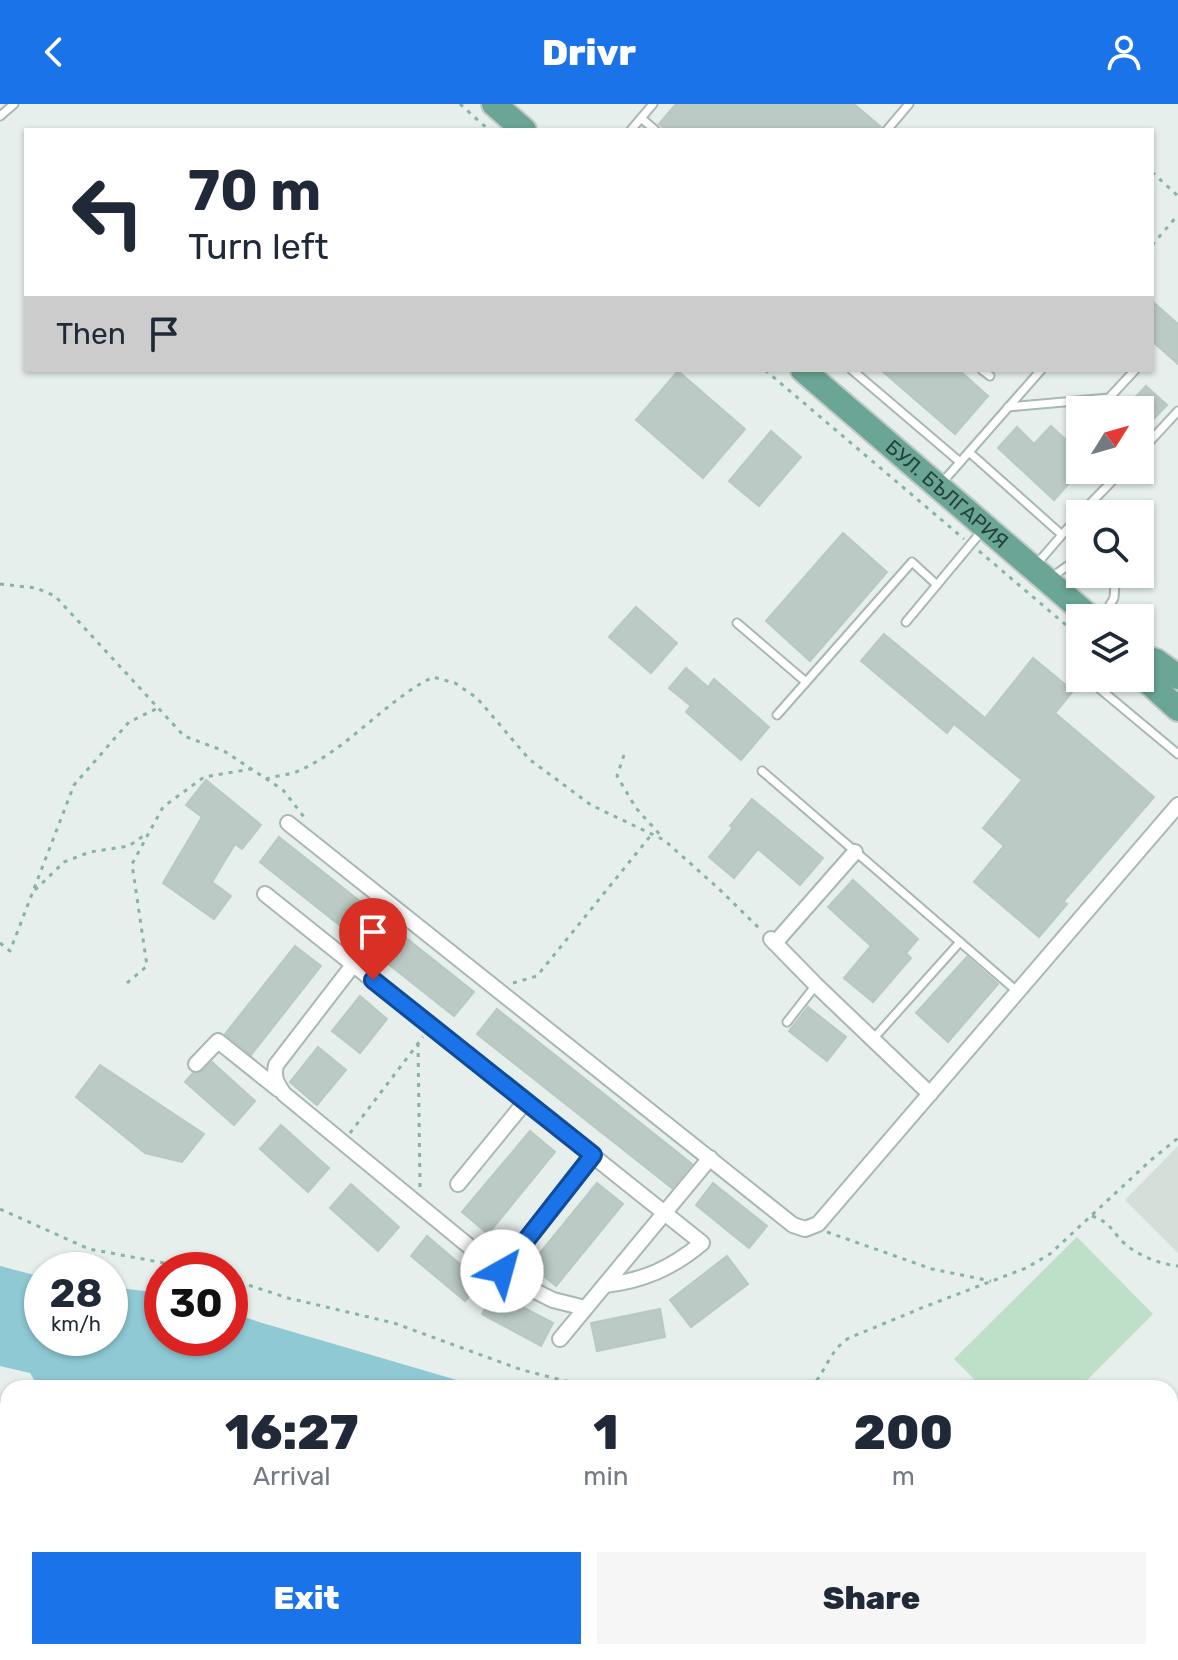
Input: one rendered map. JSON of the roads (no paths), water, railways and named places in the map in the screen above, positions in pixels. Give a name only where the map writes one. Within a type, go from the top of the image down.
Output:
[{"type":"main road","points":[[498,112],[521,128]]},
{"type":"main road","name":"БУЛ. БЪЛГАРИЯ","points":[[805,372],[938,486],[978,536],[1040,574],[1075,604]]},
{"type":"main road","points":[[1154,660],[1178,677]]},
{"type":"main road","points":[[1154,687],[1178,709]]},
{"type":"street","points":[[288,823],[793,1225],[805,1229],[818,1224],[1178,805]]},
{"type":"street","points":[[855,852],[773,941],[930,1094]]},
{"type":"street","points":[[265,894],[702,1243],[665,1268],[629,1283],[605,1285]]},
{"type":"street","points":[[284,1094],[276,1082],[276,1065],[353,965]]},
{"type":"street","points":[[196,1064],[218,1041],[515,1281],[553,1300],[585,1308]]},
{"type":"street","points":[[458,1184],[525,1102]]},
{"type":"street","points":[[502,1271],[593,1155]]},
{"type":"street","points":[[560,1339],[710,1158]]},
{"type":"lane","points":[[0,116],[14,104]]},
{"type":"lane","points":[[633,128],[653,104]]},
{"type":"lane","points":[[889,128],[909,104]]},
{"type":"lane","points":[[641,118],[653,128]]},
{"type":"lane","points":[[854,372],[960,462]]},
{"type":"lane","points":[[985,372],[990,376]]},
{"type":"lane","points":[[938,486],[1039,372]]},
{"type":"lane","points":[[1008,407],[1109,398],[1133,372]]},
{"type":"lane","points":[[1154,437],[1178,411]]},
{"type":"lane","points":[[969,452],[1061,534]]},
{"type":"lane","points":[[1094,500],[1109,484]]},
{"type":"lane","points":[[1040,574],[1066,529]]},
{"type":"lane","points":[[906,622],[978,536]]},
{"type":"lane","points":[[777,715],[912,562],[937,585]]},
{"type":"lane","points":[[1040,574],[1066,563]]},
{"type":"lane","points":[[737,623],[806,682]]},
{"type":"lane","points":[[1104,692],[1178,754]]},
{"type":"lane","points":[[762,771],[1018,992]]},
{"type":"lane","points":[[873,1039],[960,942]]},
{"type":"lane","points":[[787,1022],[816,985]]},
{"type":"water","points":[[0,1266],[24,1272],[24,1356],[128,1356],[128,1289],[144,1291],[144,1356],[248,1356],[248,1318],[457,1380],[34,1380],[30,1373],[0,1366]]}]
